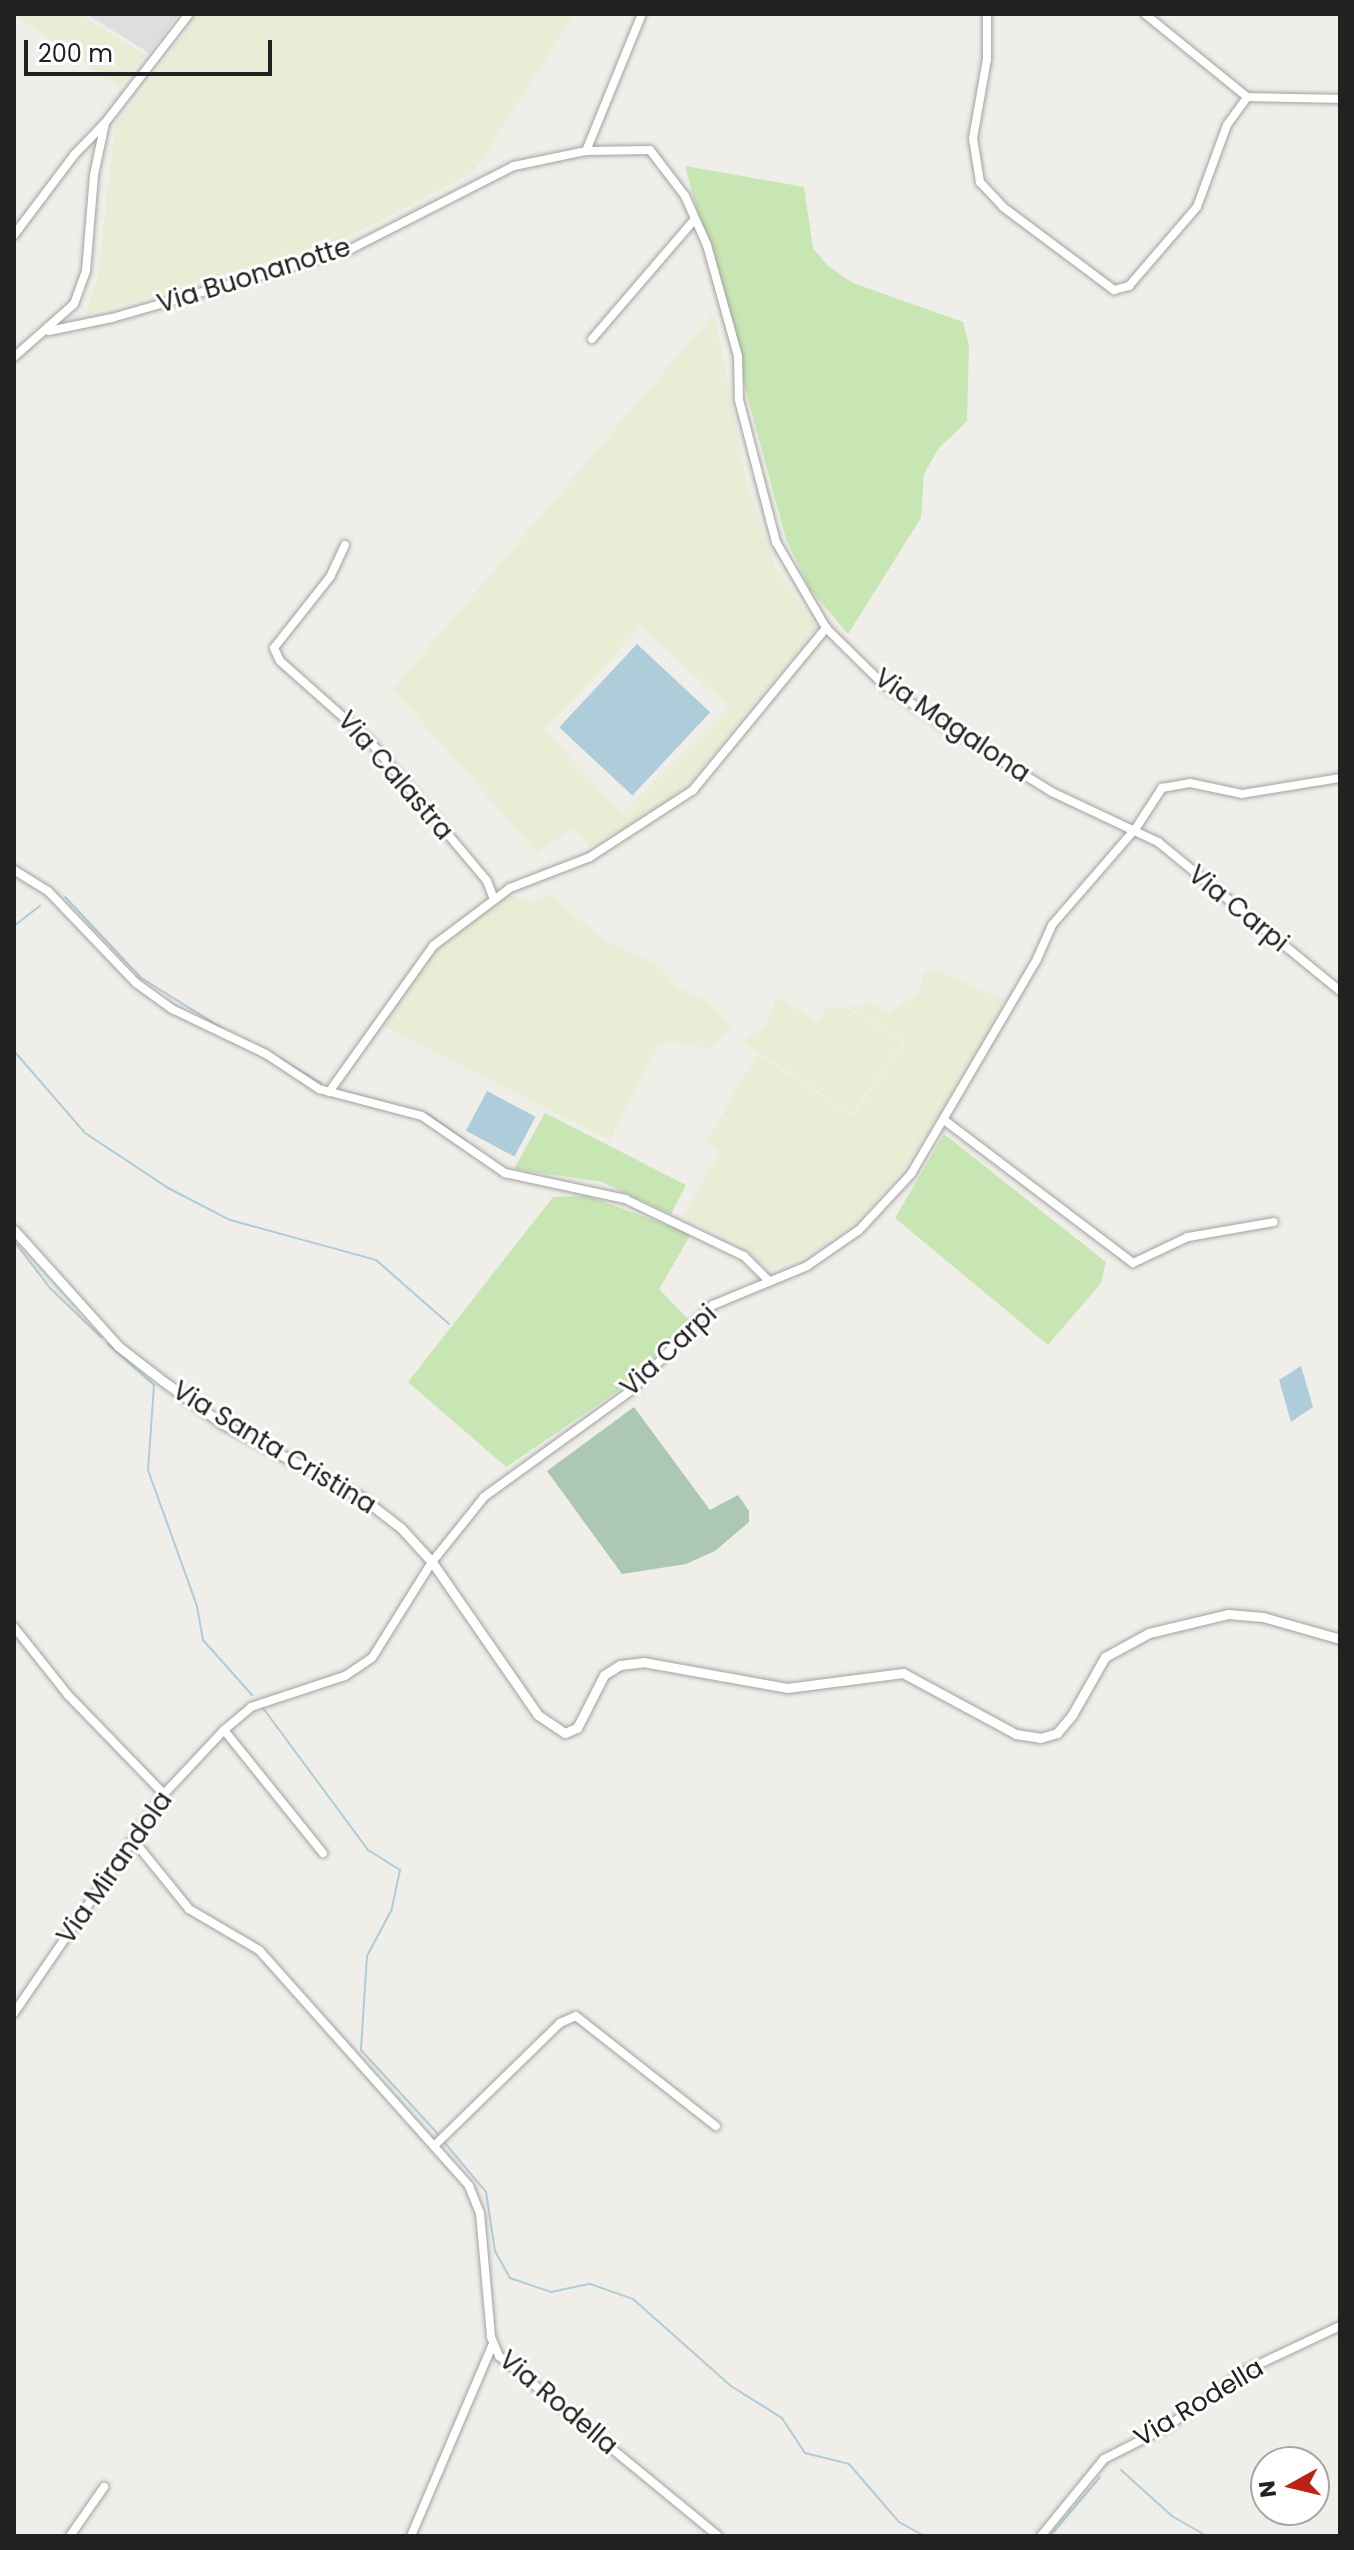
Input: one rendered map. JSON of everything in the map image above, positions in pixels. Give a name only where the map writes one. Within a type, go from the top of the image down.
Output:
[{"type":"street","points":[[14,235],[74,155],[105,123],[189,14]]},
{"type":"street","points":[[586,151],[642,14]]},
{"type":"street","points":[[987,14],[987,59],[973,138],[980,182],[1003,207],[1114,290],[1129,286],[1197,207],[1227,125],[1247,97]]},
{"type":"street","points":[[1145,14],[1247,97],[1340,99]]},
{"type":"street","points":[[14,357],[49,331],[74,304],[84,280],[94,175],[105,123]]},
{"type":"street","name":"Via Buonanotte","points":[[49,331],[112,318],[349,250],[490,176],[586,151],[650,150]]},
{"type":"street","name":"Via Magalona","points":[[650,150],[685,196],[695,219],[738,356],[739,400],[776,542],[826,628],[883,684],[942,724],[1052,792],[1136,828]]},
{"type":"street","points":[[592,339],[695,219]]},
{"type":"street","name":"Via Calastra","points":[[345,545],[330,577],[274,648],[280,661],[368,739],[487,881],[494,899]]},
{"type":"street","points":[[329,1092],[433,946],[494,899],[590,857],[693,790],[826,628]]},
{"type":"street","name":"Via Carpi","points":[[432,1562],[484,1497],[633,1389],[713,1305],[807,1266],[859,1230],[911,1174],[1037,959],[1052,925],[1136,828],[1162,788],[1172,783],[1242,794],[1340,778]]},
{"type":"street","name":"Via Carpi","points":[[1136,828],[1340,991]]},
{"type":"street","points":[[14,870],[48,891],[136,983],[172,1009],[329,1092],[422,1116],[505,1173],[625,1199],[744,1256],[768,1280]]},
{"type":"street","points":[[944,1120],[1133,1263],[1188,1237],[1274,1222]]},
{"type":"street","name":"Via Santa Cristina","points":[[14,1230],[118,1346],[163,1381],[221,1423],[361,1497],[432,1562],[538,1715],[565,1733],[577,1728],[604,1675],[620,1665],[643,1662],[787,1688],[903,1673],[1016,1734],[1040,1738],[1057,1733],[1072,1715],[1105,1657],[1149,1633],[1228,1614],[1263,1617],[1340,1639]]},
{"type":"street","name":"Via Mirandola","points":[[14,2013],[164,1794],[224,1730],[251,1707],[345,1676],[372,1658],[432,1562]]},
{"type":"street","points":[[14,1627],[60,1686],[164,1794]]},
{"type":"street","points":[[224,1730],[323,1853]]},
{"type":"street","name":"Via Rodella","points":[[134,1841],[189,1909],[259,1950],[434,2146],[477,2200],[492,2346],[718,2536]]},
{"type":"street","points":[[434,2146],[560,2023],[576,2016],[716,2126]]},
{"type":"street","name":"Via Rodella","points":[[1041,2536],[1104,2459],[1165,2428],[1249,2369],[1340,2326]]},
{"type":"street","points":[[411,2536],[492,2346]]},
{"type":"street","points":[[70,2536],[104,2487]]},
{"type":"shaded area","points":[[86,14],[179,14],[149,53]]},
{"type":"green space","points":[[14,14],[80,14],[146,55],[119,87]]},
{"type":"green space","points":[[199,14],[574,14],[474,172],[348,237],[86,315],[98,275],[115,126]]},
{"type":"green space","points":[[685,166],[804,187],[813,248],[828,266],[853,283],[963,322],[969,345],[967,421],[938,449],[924,474],[921,518],[848,634],[810,589],[786,539]]},
{"type":"green space","points":[[714,313],[747,483],[775,567],[816,627],[688,785],[644,817],[589,846],[574,828],[537,853],[393,689]],"holes":[[[641,626],[729,707],[623,813],[544,730]]]},
{"type":"green space","points":[[508,894],[529,902],[551,895],[603,940],[659,966],[678,988],[707,1000],[731,1027],[710,1049],[672,1041],[658,1047],[610,1140],[384,1026],[436,949]]},
{"type":"green space","points":[[933,969],[1005,1000],[930,1129],[899,1175],[857,1220],[808,1257],[767,1269],[739,1244],[683,1217],[720,1152],[707,1141],[757,1054],[853,1116],[905,1042],[849,1007],[869,1003],[889,1012],[919,994],[924,972]]},
{"type":"green space","points":[[777,997],[817,1022],[826,1008],[849,1009],[903,1042],[852,1114],[743,1042],[766,1025]]},
{"type":"green space","points":[[545,1113],[686,1185],[671,1214],[602,1182],[514,1169]]},
{"type":"green space","points":[[944,1134],[1106,1262],[1101,1283],[1048,1345],[895,1218]]},
{"type":"green space","points":[[588,1196],[691,1234],[659,1289],[690,1321],[625,1386],[506,1467],[408,1382],[553,1197]]},
{"type":"green space","points":[[634,1407],[710,1510],[738,1495],[749,1511],[749,1522],[715,1551],[686,1564],[622,1574],[547,1471]]},
{"type":"water","points":[[637,644],[710,712],[632,796],[559,727]]},
{"type":"water","points":[[487,1091],[536,1117],[514,1157],[466,1131]]},
{"type":"water","points":[[1301,1366],[1313,1407],[1291,1422],[1279,1380]]},
{"type":"waterway","points":[[65,897],[141,978],[225,1030]]},
{"type":"waterway","points":[[14,926],[40,906]]},
{"type":"waterway","points":[[14,1051],[85,1133],[168,1188],[230,1220],[376,1260],[449,1324]]},
{"type":"waterway","points":[[281,1059],[321,1083]]},
{"type":"waterway","points":[[341,1091],[428,1114],[466,1141]]},
{"type":"waterway","points":[[14,1241],[50,1288],[101,1337]]},
{"type":"waterway","points":[[108,1344],[154,1385],[148,1470],[197,1606],[203,1640],[252,1695]]},
{"type":"waterway","points":[[263,1708],[368,1850],[400,1870],[392,1909],[367,1956],[361,2050],[439,2135]]},
{"type":"waterway","points":[[445,2143],[486,2192],[495,2251],[510,2278],[551,2292],[590,2284],[633,2299],[731,2386],[782,2418],[805,2453],[849,2464],[899,2522],[924,2536]]},
{"type":"waterway","points":[[1121,2470],[1172,2516],[1206,2536]]},
{"type":"waterway","points":[[1050,2536],[1100,2477]]}]
